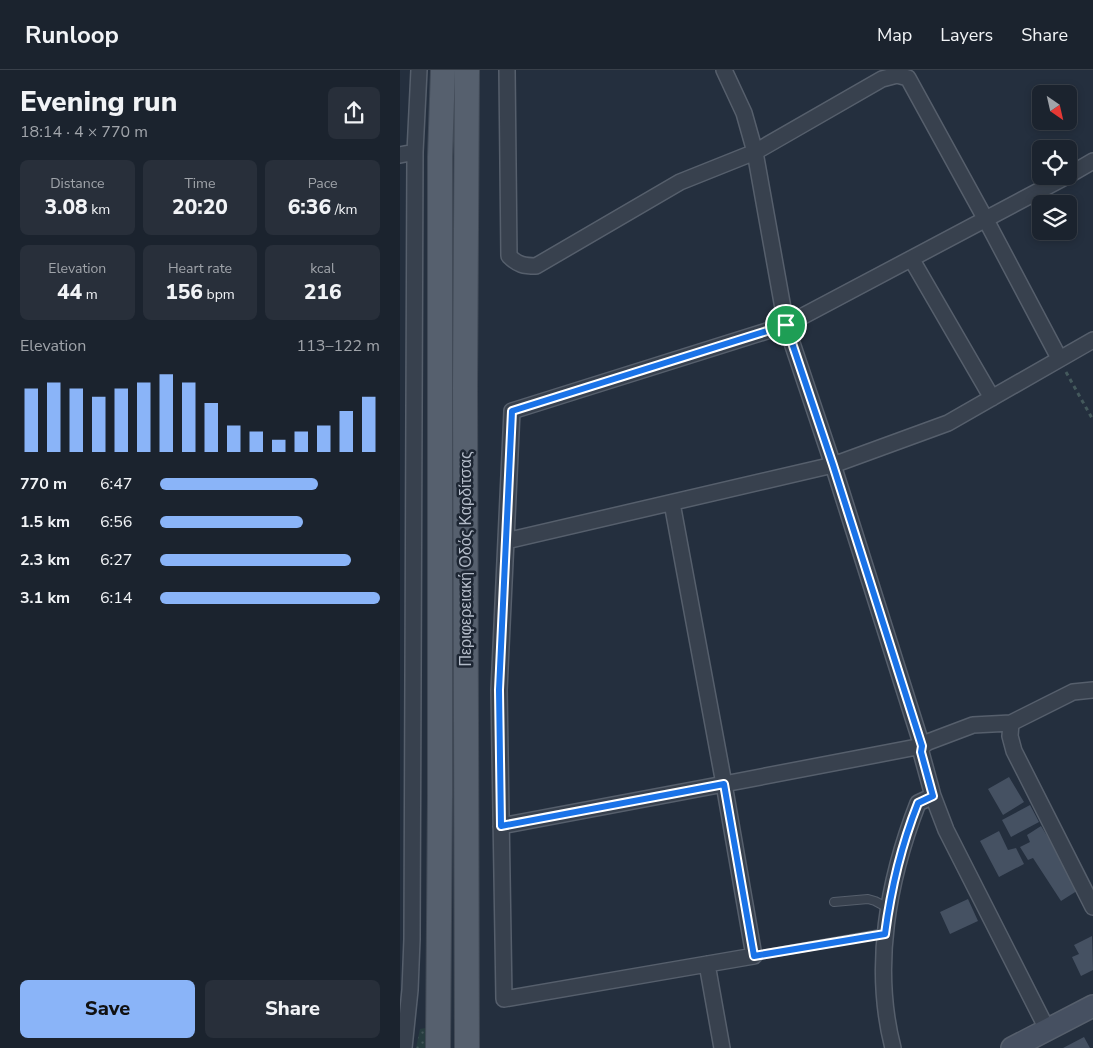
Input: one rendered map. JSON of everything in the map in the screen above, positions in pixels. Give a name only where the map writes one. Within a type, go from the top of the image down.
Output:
[{"type":"main road","name":"Περιφερειακή Οδός Καρδίτσας","points":[[438,1048],[440,177],[443,70]]},
{"type":"main road","name":"Περιφερειακή Οδός Καρδίτσας","points":[[467,70],[465,359],[467,1048]]},
{"type":"street","points":[[404,1048],[404,1021],[412,930],[415,152],[419,70]]},
{"type":"street","points":[[507,70],[509,256],[517,264],[536,266],[680,182],[755,152],[882,79],[897,75],[908,78],[1059,358]]},
{"type":"street","points":[[724,70],[744,113],[755,152],[786,325],[833,465],[922,746],[921,752],[933,796],[951,841],[1047,1029]]},
{"type":"street","points":[[400,155],[415,152]]},
{"type":"street","points":[[1077,171],[1093,161]]},
{"type":"street","points":[[672,502],[754,956],[504,999],[499,690],[512,411],[786,325],[1051,185]]},
{"type":"street","points":[[912,260],[992,398]]},
{"type":"street","points":[[506,541],[833,465],[948,423],[1093,340]]},
{"type":"street","points":[[501,826],[922,746],[973,725],[1011,723],[1074,692],[1084,690],[1092,692]]},
{"type":"street","points":[[1011,723],[1010,736],[1014,752],[1093,907]]},
{"type":"street","points":[[892,1048],[886,1013],[885,934],[888,908],[898,862],[918,803],[933,796]]},
{"type":"street","points":[[707,964],[722,1048]]},
{"type":"street","points":[[1012,1048],[1093,1006]]},
{"type":"lane","points":[[834,902],[868,899],[888,908]]},
{"type":"lane","points":[[754,956],[885,934]]},
{"type":"path","points":[[1059,358],[1093,420]]},
{"type":"green space","points":[[426,1028],[426,1048],[416,1048],[420,1029]]},
{"type":"building","points":[[1009,777],[1024,802],[1003,815],[988,789]]},
{"type":"building","points":[[1030,805],[1039,822],[1011,837],[1002,820]]},
{"type":"building","points":[[1041,826],[1080,889],[1061,901],[1033,858],[1028,860],[1020,847],[1030,842],[1027,835]]},
{"type":"building","points":[[999,831],[1008,850],[1016,848],[1024,864],[999,877],[980,841]]},
{"type":"building","points":[[968,899],[978,921],[950,934],[940,912]]},
{"type":"building","points":[[1092,936],[1093,970],[1081,976],[1072,957],[1079,954],[1074,945]]},
{"type":"building","points":[[1084,1037],[1090,1048],[1063,1048]]},
{"type":"route","points":[[786,325],[833,465],[922,746],[921,752],[933,796],[918,803],[906,835],[892,884],[885,934],[754,956],[724,784],[501,826],[499,690],[512,411],[786,325]]}]
